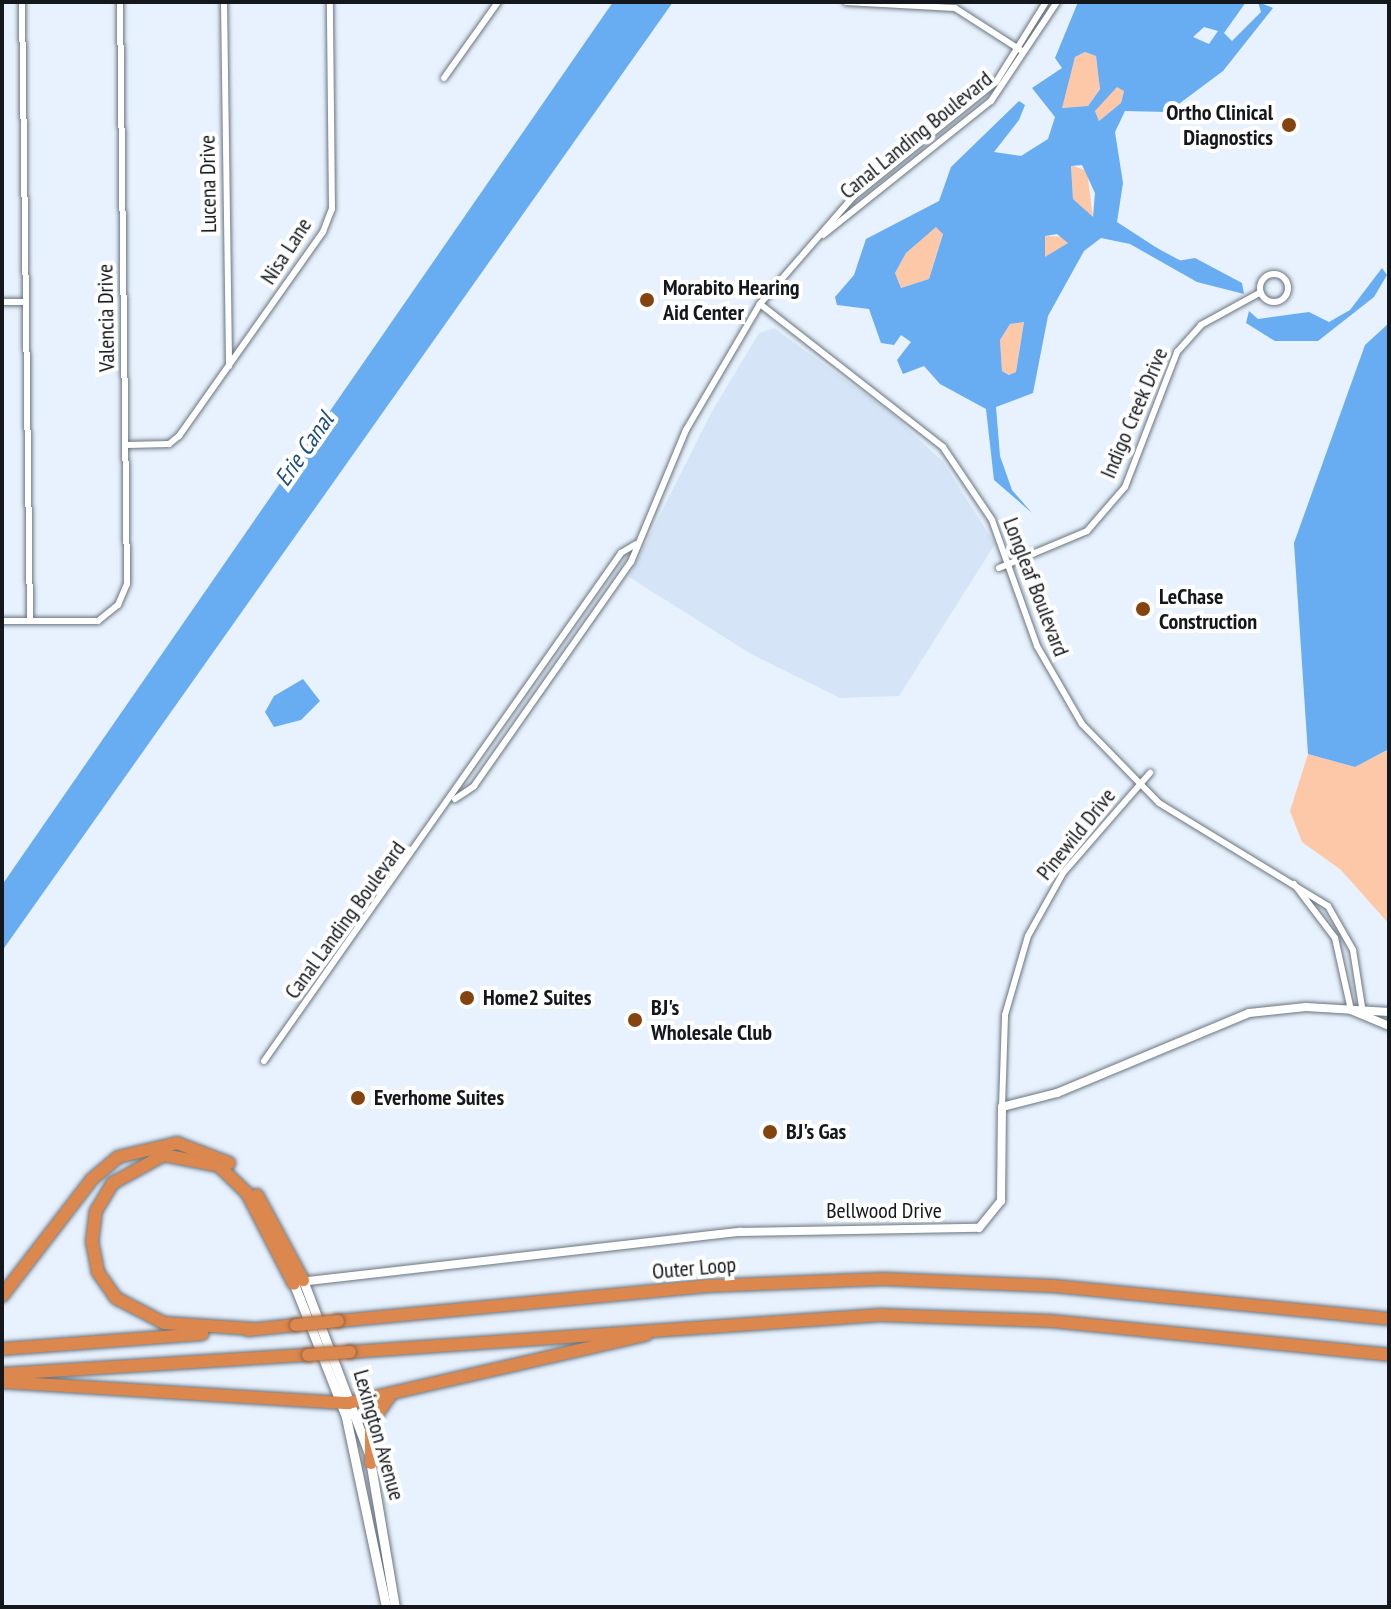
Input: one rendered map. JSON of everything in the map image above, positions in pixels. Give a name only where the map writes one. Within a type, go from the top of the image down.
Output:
[{"type":"highway","points":[[2,1296],[100,1170],[128,1152],[166,1143],[204,1149],[241,1174],[299,1282]]},
{"type":"highway","points":[[254,1329],[164,1323],[116,1298],[98,1272],[92,1242],[98,1207],[113,1183],[164,1155],[219,1166],[250,1197],[299,1282]]},
{"type":"highway","name":"Outer Loop","points":[[2,1349],[855,1279],[1026,1283],[1331,1314],[1389,1316]]},
{"type":"highway","points":[[2,1374],[350,1352],[711,1323],[981,1317],[1389,1355]]},
{"type":"highway","points":[[2,1382],[348,1402],[711,1323]]},
{"type":"highway","points":[[371,1463],[373,1416],[397,1391]]},
{"type":"main road","name":"Lexington Avenue","points":[[299,1282],[371,1463],[395,1607]]},
{"type":"main road","name":"Lexington Avenue","points":[[348,1402],[386,1607]]},
{"type":"street","points":[[2,621],[30,621],[22,2]]},
{"type":"street","name":"Valencia Drive","points":[[30,621],[98,621],[118,605],[127,584],[120,2]]},
{"type":"street","name":"Lucena Drive","points":[[224,2],[229,366]]},
{"type":"street","name":"Nisa Lane","points":[[126,445],[169,444],[229,366],[332,209],[330,2]]},
{"type":"street","points":[[444,78],[498,2]]},
{"type":"street","points":[[846,2],[955,8],[1028,56]]},
{"type":"street","name":"Canal Landing Boulevard","points":[[455,799],[474,786],[631,562],[636,544],[697,407],[760,304],[854,196],[979,100],[1020,50],[1046,2]]},
{"type":"street","name":"Canal Landing Boulevard","points":[[811,245],[991,101],[1028,56],[1057,2]]},
{"type":"street","name":"Indigo Creek Drive","points":[[999,568],[1070,542],[1107,509],[1133,471],[1177,352],[1201,325],[1261,292],[1270,274],[1288,284],[1280,301],[1261,292]]},
{"type":"street","points":[[2,302],[25,302]]},
{"type":"street","name":"Longleaf Boulevard","points":[[760,304],[943,447],[992,520],[1059,689],[1139,786],[1319,898],[1341,924],[1357,962],[1362,1018]]},
{"type":"street","name":"Canal Landing Boulevard","points":[[264,1061],[455,799],[605,577],[636,544]]},
{"type":"street","name":"Pinewild Drive","points":[[1002,1107],[1004,1023],[1028,936],[1063,873],[1150,773]]},
{"type":"street","name":"Longleaf Boulevard","points":[[1282,875],[1335,938],[1351,1010]]},
{"type":"street","points":[[1002,1107],[1057,1093],[1239,1016],[1295,1007],[1363,1008],[1389,1012]]},
{"type":"street","points":[[1351,1010],[1362,1018],[1389,1026]]},
{"type":"street","name":"Bellwood Drive","points":[[299,1282],[740,1232],[976,1228],[1000,1207],[1002,1107]]},
{"type":"shaded area","points":[[1085,52],[1096,56],[1100,88],[1088,106],[1061,108],[1075,57]]},
{"type":"shaded area","points":[[1117,86],[1124,90],[1121,103],[1099,121],[1095,111]]},
{"type":"shaded area","points":[[1071,165],[1087,171],[1093,218],[1073,199]]},
{"type":"shaded area","points":[[936,226],[943,233],[929,279],[901,288],[895,273],[906,253]]},
{"type":"shaded area","points":[[1045,236],[1067,237],[1068,243],[1045,258]]},
{"type":"shaded area","points":[[1024,322],[1016,372],[1010,375],[1002,371],[1000,340],[1010,324]]},
{"type":"shaded area","points":[[774,328],[891,413],[943,462],[995,544],[899,696],[840,698],[751,654],[629,577],[712,411],[759,333]]},
{"type":"shaded area","points":[[1389,749],[1389,924],[1341,870],[1302,842],[1290,811],[1308,754],[1355,767]]},
{"type":"water","name":"Erie Canal","points":[[613,2],[673,2],[2,951],[2,885]]},
{"type":"water","points":[[1078,2],[1246,2],[1224,33],[1232,41],[1261,12],[1258,2],[1273,8],[1223,71],[1168,112],[1125,111],[1115,132],[1123,183],[1117,222],[1177,261],[1195,258],[1242,283],[1244,294],[1197,282],[1130,244],[1101,238],[1084,251],[1048,316],[1033,393],[996,407],[1000,456],[1012,490],[1032,513],[994,480],[986,409],[940,384],[924,366],[903,374],[897,360],[911,342],[901,335],[894,345],[881,343],[869,309],[837,305],[835,297],[854,275],[866,239],[939,201],[951,167],[1019,101],[1025,105],[1019,120],[994,152],[1021,156],[1048,139],[1055,117],[1032,88],[1062,68],[1055,58]],"holes":[[[1204,27],[1218,31],[1209,44],[1193,37]],[[1085,52],[1096,56],[1100,89],[1088,106],[1062,108],[1075,57]],[[1117,87],[1124,91],[1121,103],[1099,121],[1095,111]],[[1082,165],[1095,193],[1093,217],[1073,199],[1071,166]],[[936,227],[943,234],[929,279],[901,288],[895,273],[906,253]],[[1057,234],[1068,243],[1045,257],[1045,236]],[[1024,322],[1016,372],[1009,375],[1002,371],[1000,340],[1010,324]]]},
{"type":"water","points":[[1382,268],[1387,275],[1374,297],[1318,341],[1275,341],[1246,323],[1249,311],[1258,319],[1309,312],[1329,322],[1350,310]]},
{"type":"water","points":[[1389,323],[1389,749],[1355,767],[1308,754],[1294,543],[1365,345]]},
{"type":"water","points":[[303,679],[320,701],[301,720],[274,727],[265,712],[274,696]]},
{"type":"waterway","points":[[1134,237],[1181,262]]},
{"type":"place","name":"Ortho Clinical Diagnostics","points":[[1289,125]]},
{"type":"place","name":"Morabito Hearing Aid Center","points":[[647,300]]},
{"type":"place","name":"LeChase Construction","points":[[1143,609]]},
{"type":"place","name":"Home2 Suites","points":[[467,998]]},
{"type":"place","name":"BJ's Wholesale Club","points":[[635,1020]]},
{"type":"place","name":"Everhome Suites","points":[[358,1098]]},
{"type":"place","name":"BJ's Gas","points":[[770,1132]]}]
